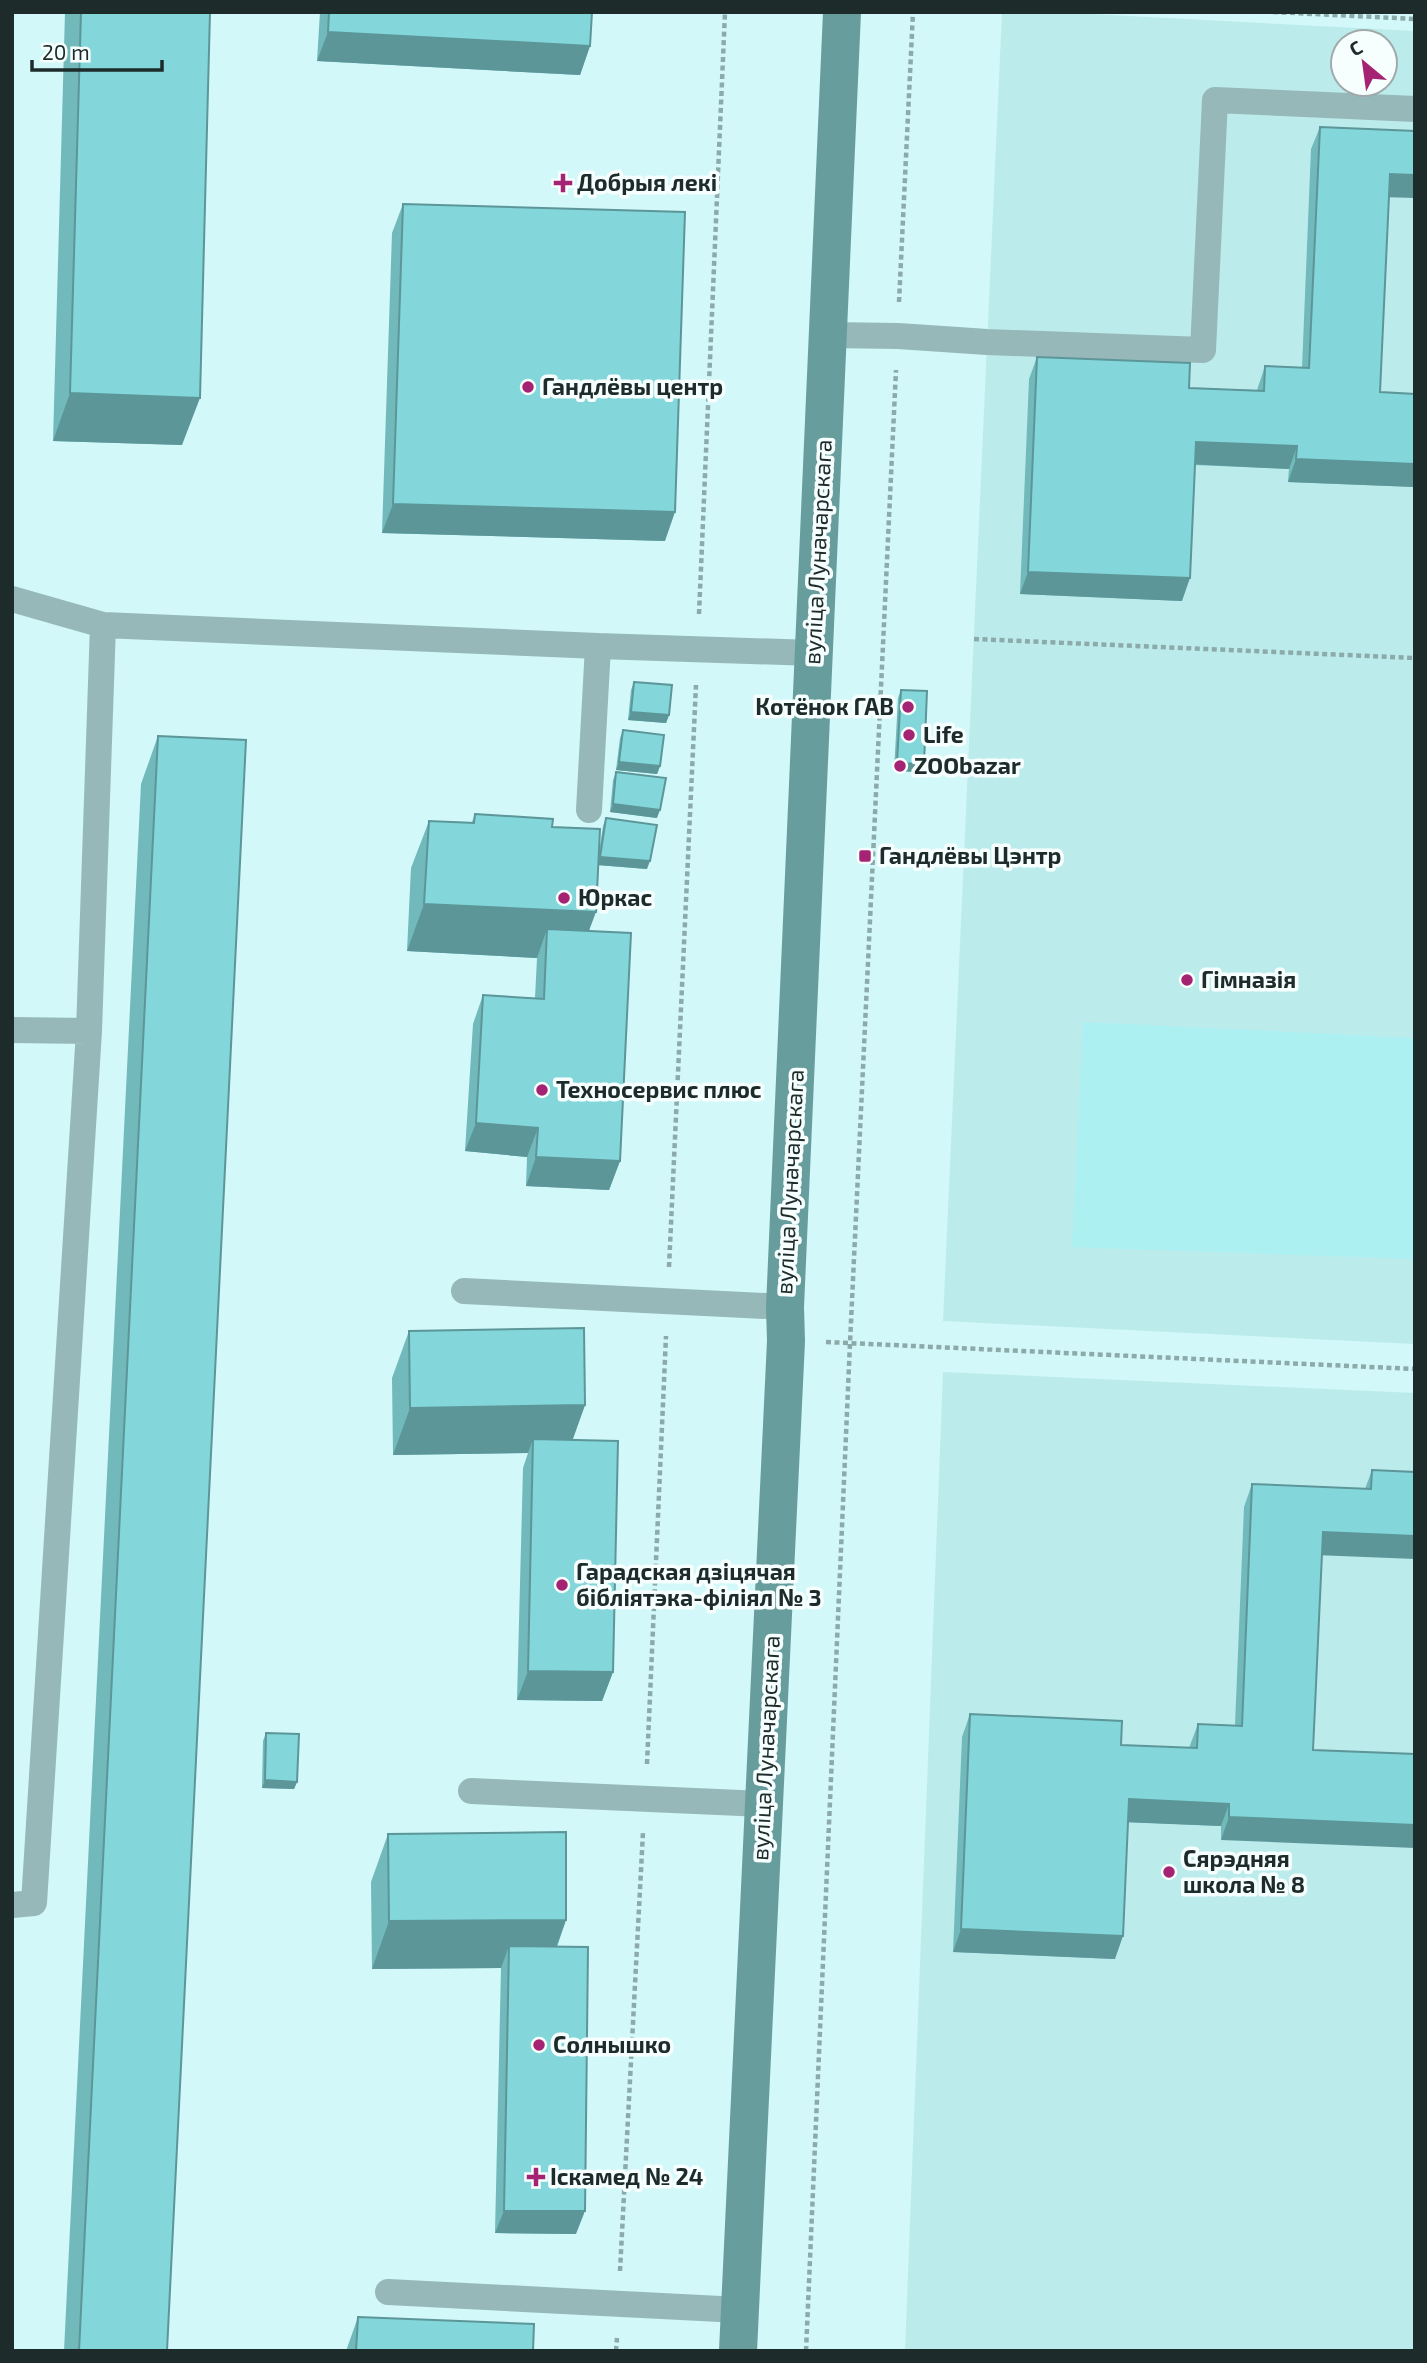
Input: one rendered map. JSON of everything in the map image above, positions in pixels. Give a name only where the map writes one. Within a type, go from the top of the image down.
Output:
[{"type":"street","name":"вуліца Луначарскага","points":[[738,2351],[842,12]]},
{"type":"lane","points":[[828,335],[1203,350],[1215,100],[1415,109]]},
{"type":"lane","points":[[12,599],[103,625],[814,653]]},
{"type":"lane","points":[[12,1905],[34,1903],[89,1031],[103,625]]},
{"type":"lane","points":[[589,810],[598,646]]},
{"type":"lane","points":[[12,1030],[89,1031]]},
{"type":"lane","points":[[464,1291],[785,1324]]},
{"type":"lane","points":[[471,1791],[763,1804]]},
{"type":"lane","points":[[388,2292],[740,2310]]},
{"type":"path","points":[[699,618],[726,12]]},
{"type":"path","points":[[806,2351],[850,1343],[913,12]]},
{"type":"path","points":[[1273,12],[1415,19]]},
{"type":"path","points":[[974,639],[1415,658]]},
{"type":"path","points":[[669,1271],[696,685]]},
{"type":"path","points":[[647,1769],[667,1322]]},
{"type":"path","points":[[785,1324],[850,1343],[1415,1369]]},
{"type":"path","points":[[620,2272],[643,1822]]},
{"type":"shaded area","name":"Гімназія","points":[[1002,12],[1053,12],[1358,28],[1329,28],[1329,98],[1399,98],[1399,30],[1415,31],[1415,1344],[943,1321]]},
{"type":"shaded area","points":[[1083,1022],[1415,1038],[1415,1259],[1072,1247]]},
{"type":"shaded area","name":"Сярэдняя школа № 8","points":[[943,1372],[1415,1393],[1415,2351],[905,2351]]},
{"type":"building","points":[[81,12],[210,12],[200,398],[70,393]]},
{"type":"building","points":[[329,12],[592,12],[590,46],[328,32]]},
{"type":"building","points":[[1320,127],[1415,131],[1415,175],[1390,174],[1380,392],[1415,394],[1415,464],[1296,459],[1297,446],[1196,442],[1190,578],[1028,572],[1037,357],[1190,363],[1189,388],[1264,391],[1265,366],[1309,368]]},
{"type":"building","name":"Гандлёвы центр","points":[[403,204],[685,212],[675,512],[393,504]]},
{"type":"building","points":[[634,682],[672,685],[669,715],[631,712]]},
{"type":"building","name":"Life","points":[[901,690],[927,691],[924,764],[897,763]]},
{"type":"building","points":[[623,730],[664,735],[660,766],[619,762]]},
{"type":"building","points":[[158,736],[246,740],[167,2351],[79,2351]]},
{"type":"building","points":[[616,772],[666,778],[660,810],[613,804]]},
{"type":"building","points":[[475,814],[553,819],[552,827],[600,829],[596,912],[424,904],[429,821],[474,823]]},
{"type":"building","points":[[606,818],[657,825],[650,861],[600,857]]},
{"type":"building","name":"Техносервис плюс","points":[[547,929],[631,933],[620,1161],[536,1157],[538,1128],[476,1123],[483,995],[544,999]]},
{"type":"building","points":[[584,1328],[585,1405],[410,1408],[409,1331]]},
{"type":"building","name":"Гарадская дзіцячая бібліятэка-філіял № 3","points":[[533,1439],[618,1441],[613,1672],[528,1671]]},
{"type":"building","points":[[1372,1470],[1415,1472],[1415,1536],[1323,1532],[1313,1750],[1415,1754],[1415,1825],[1229,1817],[1229,1804],[1129,1799],[1123,1936],[961,1929],[970,1714],[1122,1721],[1121,1745],[1197,1748],[1198,1724],[1242,1726],[1252,1484],[1371,1489]]},
{"type":"building","points":[[266,1733],[299,1734],[297,1782],[265,1780]]},
{"type":"building","points":[[566,1832],[566,1920],[389,1921],[388,1834]]},
{"type":"building","points":[[509,1946],[588,1947],[585,2211],[504,2211]]},
{"type":"building","points":[[358,2317],[534,2324],[533,2351],[356,2351]]},
{"type":"place","name":"Добрыя лекі","points":[[563,183]]},
{"type":"place","name":"Гандлёвы центр","points":[[528,387]]},
{"type":"place","name":"Котёнок ГАВ","points":[[908,707]]},
{"type":"place","name":"Life","points":[[909,735]]},
{"type":"place","name":"ZOObazar","points":[[900,766]]},
{"type":"place","name":"Гандлёвы Цэнтр","points":[[865,856]]},
{"type":"place","name":"Юркас","points":[[564,898]]},
{"type":"place","name":"Гімназія","points":[[1187,980]]},
{"type":"place","name":"Техносервис плюс","points":[[542,1090]]},
{"type":"place","name":"Гарадская дзіцячая бібліятэка-філіял № 3","points":[[562,1585]]},
{"type":"place","name":"Сярэдняя школа № 8","points":[[1169,1872]]},
{"type":"place","name":"Солнышко","points":[[539,2045]]},
{"type":"place","name":"Іскамед № 24","points":[[536,2177]]}]
